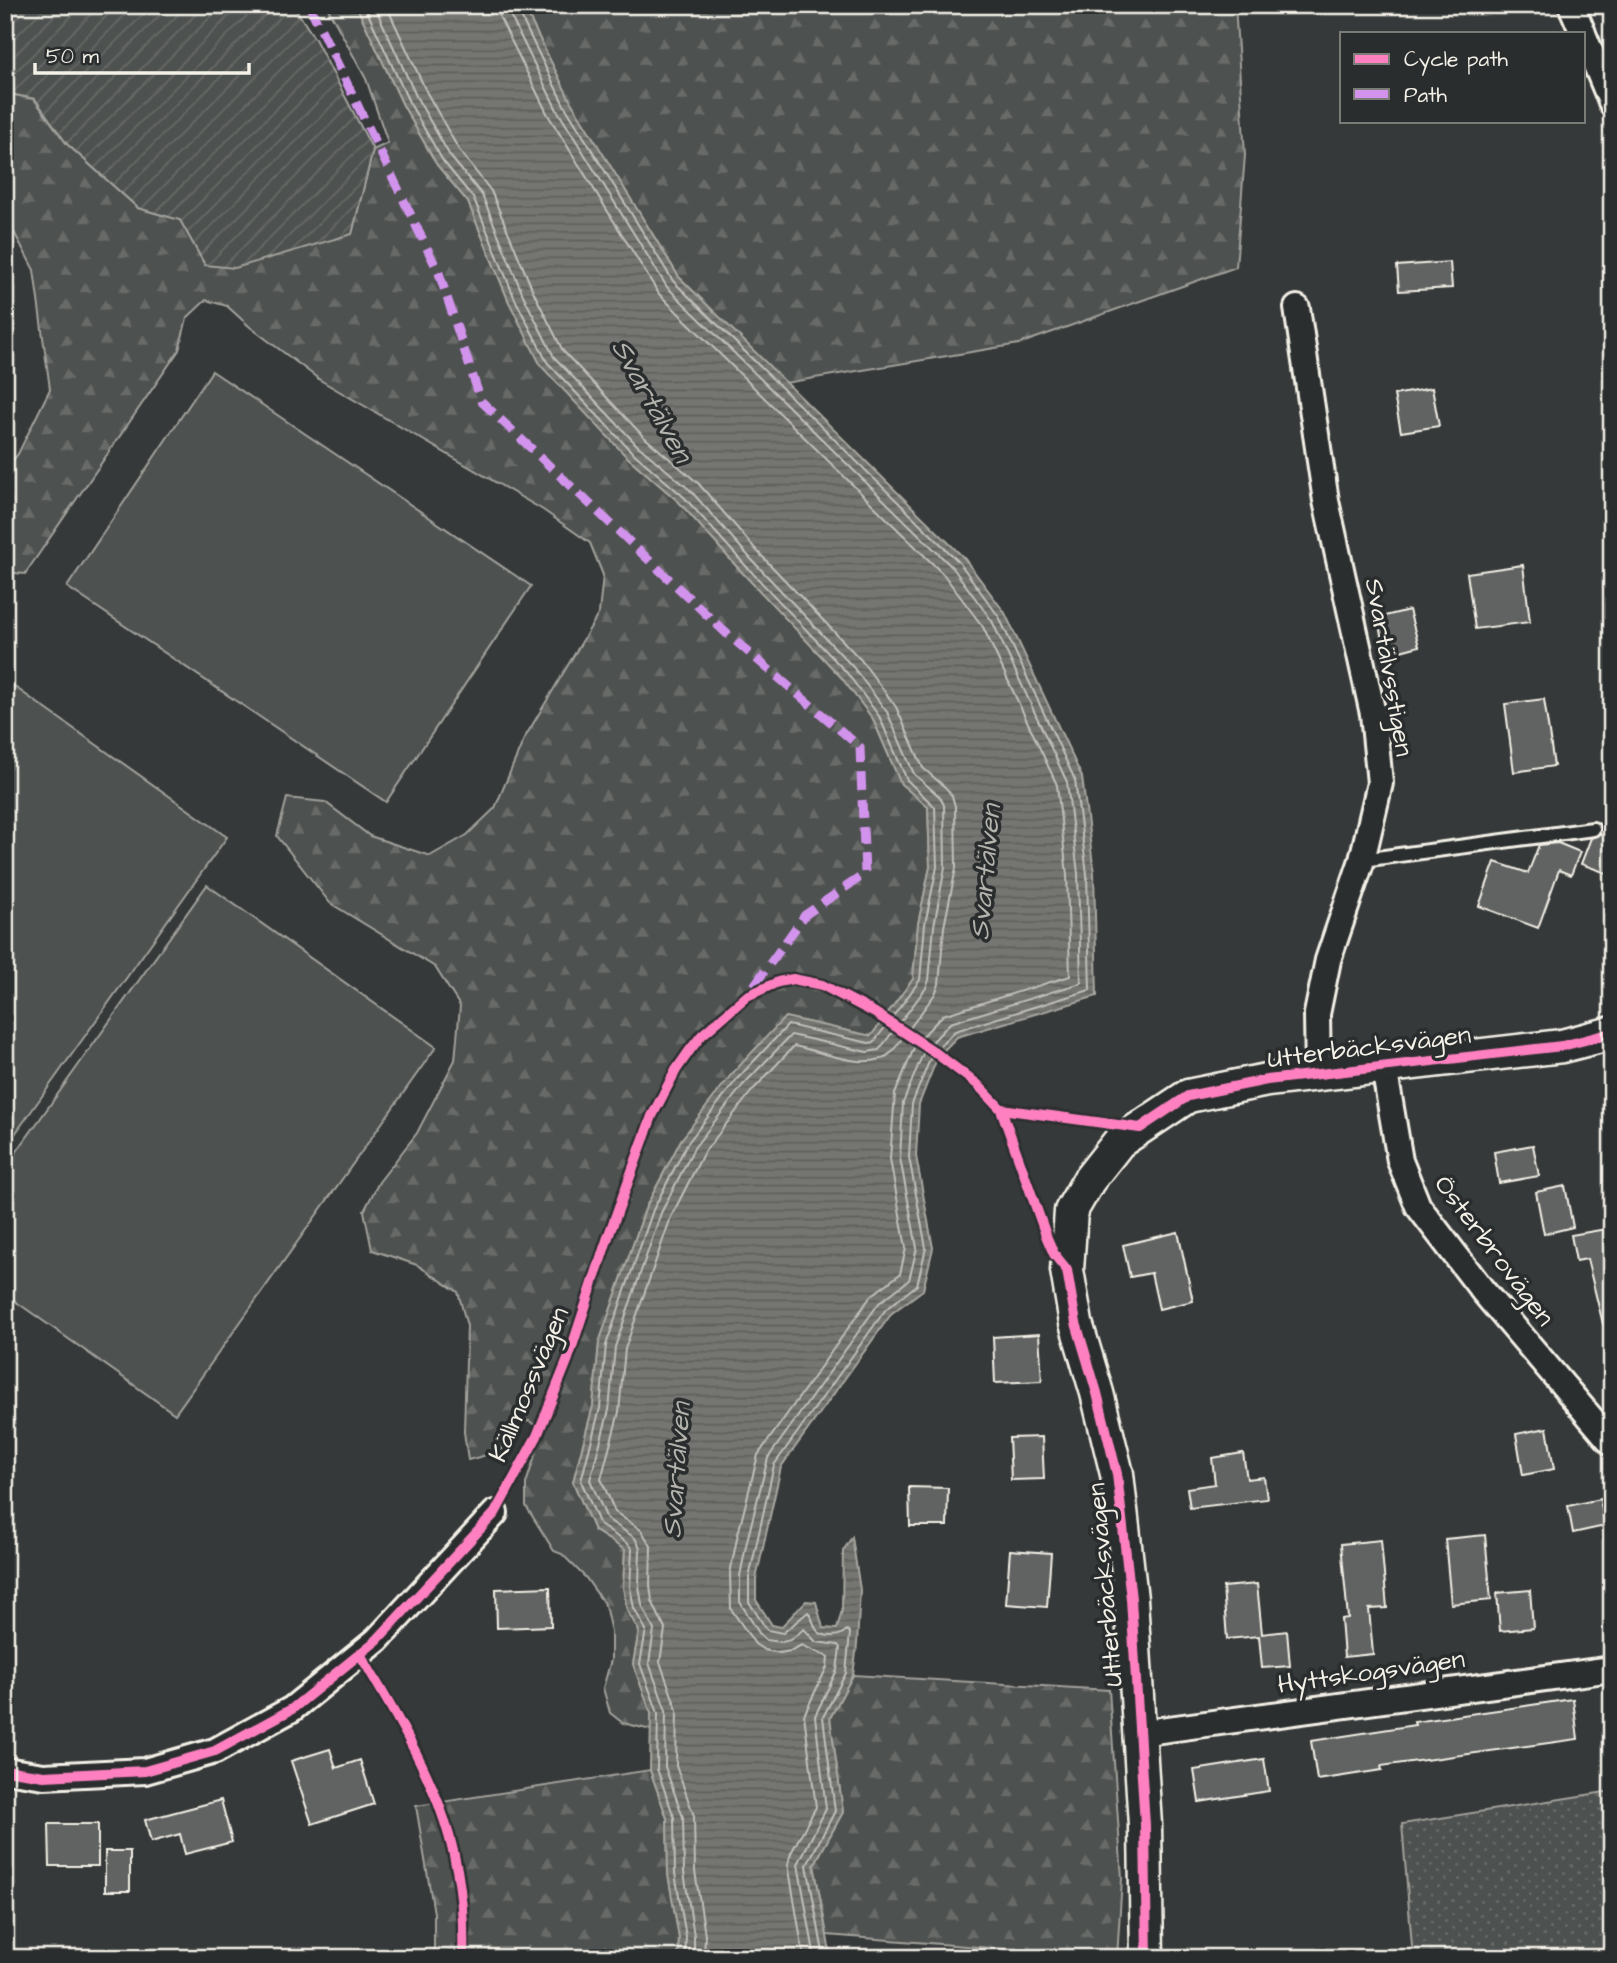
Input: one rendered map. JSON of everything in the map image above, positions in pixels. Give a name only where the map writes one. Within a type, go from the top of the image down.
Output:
[{"type":"street","points":[[1571,5],[1582,32]]},
{"type":"street","points":[[1586,42],[1612,104]]},
{"type":"street","name":"Svartälvsstigen","points":[[1297,308],[1326,500],[1373,715],[1380,783],[1362,860],[1328,960],[1322,987],[1317,1014],[1318,1074]]},
{"type":"street","name":"Utterbäcksvägen","points":[[1147,1958],[1145,1825],[1131,1598],[1117,1474],[1076,1323],[1067,1270],[1072,1211],[1089,1180],[1119,1142],[1188,1097],[1267,1080],[1562,1045],[1612,1033]]},
{"type":"street","name":"Österbrovägen","points":[[1384,1067],[1400,1161],[1418,1206],[1483,1291],[1612,1443]]},
{"type":"street","points":[[5,1770],[44,1776],[145,1771],[215,1751],[292,1709],[377,1640],[495,1513]]},
{"type":"street","name":"Hyttskogsvägen","points":[[1139,1733],[1612,1669]]},
{"type":"lane","points":[[1362,860],[1593,829]]},
{"type":"green space","points":[[5,5],[293,5],[315,39],[373,150],[352,234],[235,268],[205,265],[180,220],[138,208],[67,144],[35,99],[5,93]]},
{"type":"green space","points":[[326,5],[356,5],[403,105],[437,165],[468,202],[509,302],[626,456],[679,502],[841,677],[873,719],[901,784],[928,807],[930,867],[918,924],[913,979],[871,1036],[785,1017],[681,1140],[646,1207],[599,1343],[593,1406],[573,1482],[594,1530],[625,1550],[623,1587],[627,1610],[639,1630],[633,1664],[651,1713],[651,1730],[623,1723],[610,1713],[603,1688],[611,1660],[611,1632],[605,1605],[586,1578],[562,1554],[554,1551],[526,1506],[526,1484],[543,1430],[529,1421],[508,1426],[502,1451],[468,1460],[464,1432],[467,1326],[458,1292],[417,1265],[372,1250],[364,1211],[379,1182],[417,1133],[455,1060],[460,1006],[435,967],[330,903],[277,836],[287,798],[325,802],[370,836],[430,856],[467,835],[495,808],[524,739],[599,613],[603,575],[590,543],[543,510],[320,380],[250,327],[227,306],[206,300],[187,318],[179,350],[25,574],[5,572],[5,470],[18,454],[50,389],[34,270],[5,215],[5,93],[34,99],[67,144],[138,208],[180,220],[205,265],[352,234],[373,150],[388,143],[366,79]]},
{"type":"green space","points":[[523,5],[1235,5],[1245,155],[1236,267],[1019,344],[785,383],[679,277],[570,102]]},
{"type":"green space","points":[[212,371],[531,586],[386,802],[67,587]]},
{"type":"green space","points":[[5,680],[227,837],[5,1148]]},
{"type":"green space","points":[[207,885],[436,1047],[175,1414],[5,1294],[5,1168]]},
{"type":"green space","points":[[853,1675],[1109,1690],[1122,1878],[1117,1958],[827,1935],[814,1865],[843,1812],[830,1718]]},
{"type":"green space","points":[[650,1770],[667,1818],[668,1874],[679,1938],[678,1958],[434,1958],[434,1913],[416,1806]]},
{"type":"green space","points":[[1612,1791],[1612,1958],[1413,1958],[1402,1824]]},
{"type":"water","name":"Svartälven","points":[[356,5],[523,5],[571,102],[679,277],[964,558],[1005,613],[1082,777],[1094,873],[1097,996],[957,1037],[938,1056],[919,1104],[916,1156],[933,1248],[923,1290],[892,1313],[781,1467],[756,1579],[756,1600],[772,1625],[781,1627],[806,1601],[816,1602],[823,1628],[837,1629],[842,1610],[843,1551],[852,1537],[860,1590],[857,1645],[853,1675],[830,1718],[843,1812],[814,1865],[831,1958],[678,1958],[679,1938],[668,1874],[667,1818],[650,1770],[651,1713],[633,1664],[639,1631],[627,1610],[623,1587],[625,1550],[594,1530],[573,1482],[593,1406],[599,1343],[646,1207],[681,1140],[731,1075],[785,1017],[871,1036],[913,979],[918,924],[930,867],[928,807],[901,784],[873,719],[841,677],[679,502],[626,456],[541,366],[509,302],[468,202],[437,165],[403,105]]},
{"type":"building","points":[[1450,262],[1452,288],[1399,291],[1397,266]]},
{"type":"building","points":[[1432,388],[1439,426],[1401,432],[1394,395]]},
{"type":"building","points":[[1523,565],[1530,622],[1475,629],[1467,573]]},
{"type":"building","points":[[1409,610],[1419,646],[1386,655],[1377,618]]},
{"type":"building","points":[[1544,699],[1554,766],[1514,772],[1505,704]]},
{"type":"building","points":[[1600,834],[1612,838],[1612,875],[1581,864],[1591,838]]},
{"type":"building","points":[[1558,843],[1580,852],[1571,875],[1559,870],[1538,928],[1479,906],[1495,862],[1528,873],[1539,845]]},
{"type":"building","points":[[1533,1145],[1539,1176],[1499,1183],[1494,1152]]},
{"type":"building","points":[[1565,1186],[1573,1227],[1544,1234],[1536,1192]]},
{"type":"building","points":[[1612,1228],[1612,1323],[1603,1324],[1587,1259],[1576,1261],[1571,1235]]},
{"type":"building","points":[[1178,1232],[1193,1301],[1159,1309],[1151,1273],[1130,1277],[1123,1245]]},
{"type":"building","points":[[1039,1334],[1042,1381],[995,1383],[993,1337]]},
{"type":"building","points":[[1547,1428],[1554,1469],[1523,1475],[1516,1434]]},
{"type":"building","points":[[1042,1437],[1044,1479],[1011,1480],[1009,1438]]},
{"type":"building","points":[[1243,1453],[1247,1479],[1264,1477],[1267,1499],[1190,1508],[1187,1488],[1215,1484],[1212,1458]]},
{"type":"building","points":[[909,1487],[948,1488],[947,1526],[910,1526]]},
{"type":"building","points":[[1600,1499],[1605,1526],[1573,1533],[1568,1506]]},
{"type":"building","points":[[1485,1535],[1491,1600],[1451,1604],[1445,1539]]},
{"type":"building","points":[[1381,1540],[1387,1608],[1369,1609],[1373,1654],[1344,1657],[1341,1619],[1348,1618],[1341,1544]]},
{"type":"building","points":[[1010,1550],[1051,1553],[1047,1607],[1006,1604]]},
{"type":"building","points":[[1257,1584],[1262,1634],[1287,1631],[1290,1666],[1262,1668],[1259,1636],[1227,1639],[1223,1587]]},
{"type":"building","points":[[550,1587],[551,1626],[497,1628],[496,1589]]},
{"type":"building","points":[[1530,1590],[1533,1628],[1500,1631],[1497,1593]]},
{"type":"building","points":[[1573,1699],[1578,1739],[1381,1766],[1382,1770],[1317,1780],[1311,1741],[1415,1725],[1414,1722]]},
{"type":"building","points":[[330,1749],[336,1768],[360,1760],[374,1804],[312,1824],[291,1761]]},
{"type":"building","points":[[1264,1759],[1269,1791],[1199,1802],[1194,1770]]},
{"type":"building","points":[[221,1800],[232,1842],[185,1854],[180,1834],[151,1842],[145,1820]]},
{"type":"building","points":[[49,1824],[98,1824],[98,1866],[50,1866]]},
{"type":"building","points":[[105,1851],[130,1851],[130,1891],[105,1891]]},
{"type":"marked path","points":[[309,5],[439,273],[481,401],[726,633],[860,747],[865,874],[805,915],[751,990]]},
{"type":"cycle path","name":"Källmossvägen","points":[[5,1770],[44,1776],[145,1771],[215,1751],[292,1709],[377,1640],[495,1513],[537,1436],[568,1359],[652,1116],[676,1070],[702,1035],[747,996],[778,982],[793,979],[822,985],[875,1013],[977,1084],[1001,1109],[1047,1238],[1054,1254],[1067,1270],[1076,1323],[1117,1474],[1131,1599],[1145,1825],[1147,1958]]},
{"type":"cycle path","points":[[1001,1109],[1140,1128],[1188,1096],[1267,1080],[1562,1046],[1612,1033]]},
{"type":"cycle path","points":[[360,1654],[421,1763],[449,1834],[458,1872],[463,1913],[463,1958]]}]
